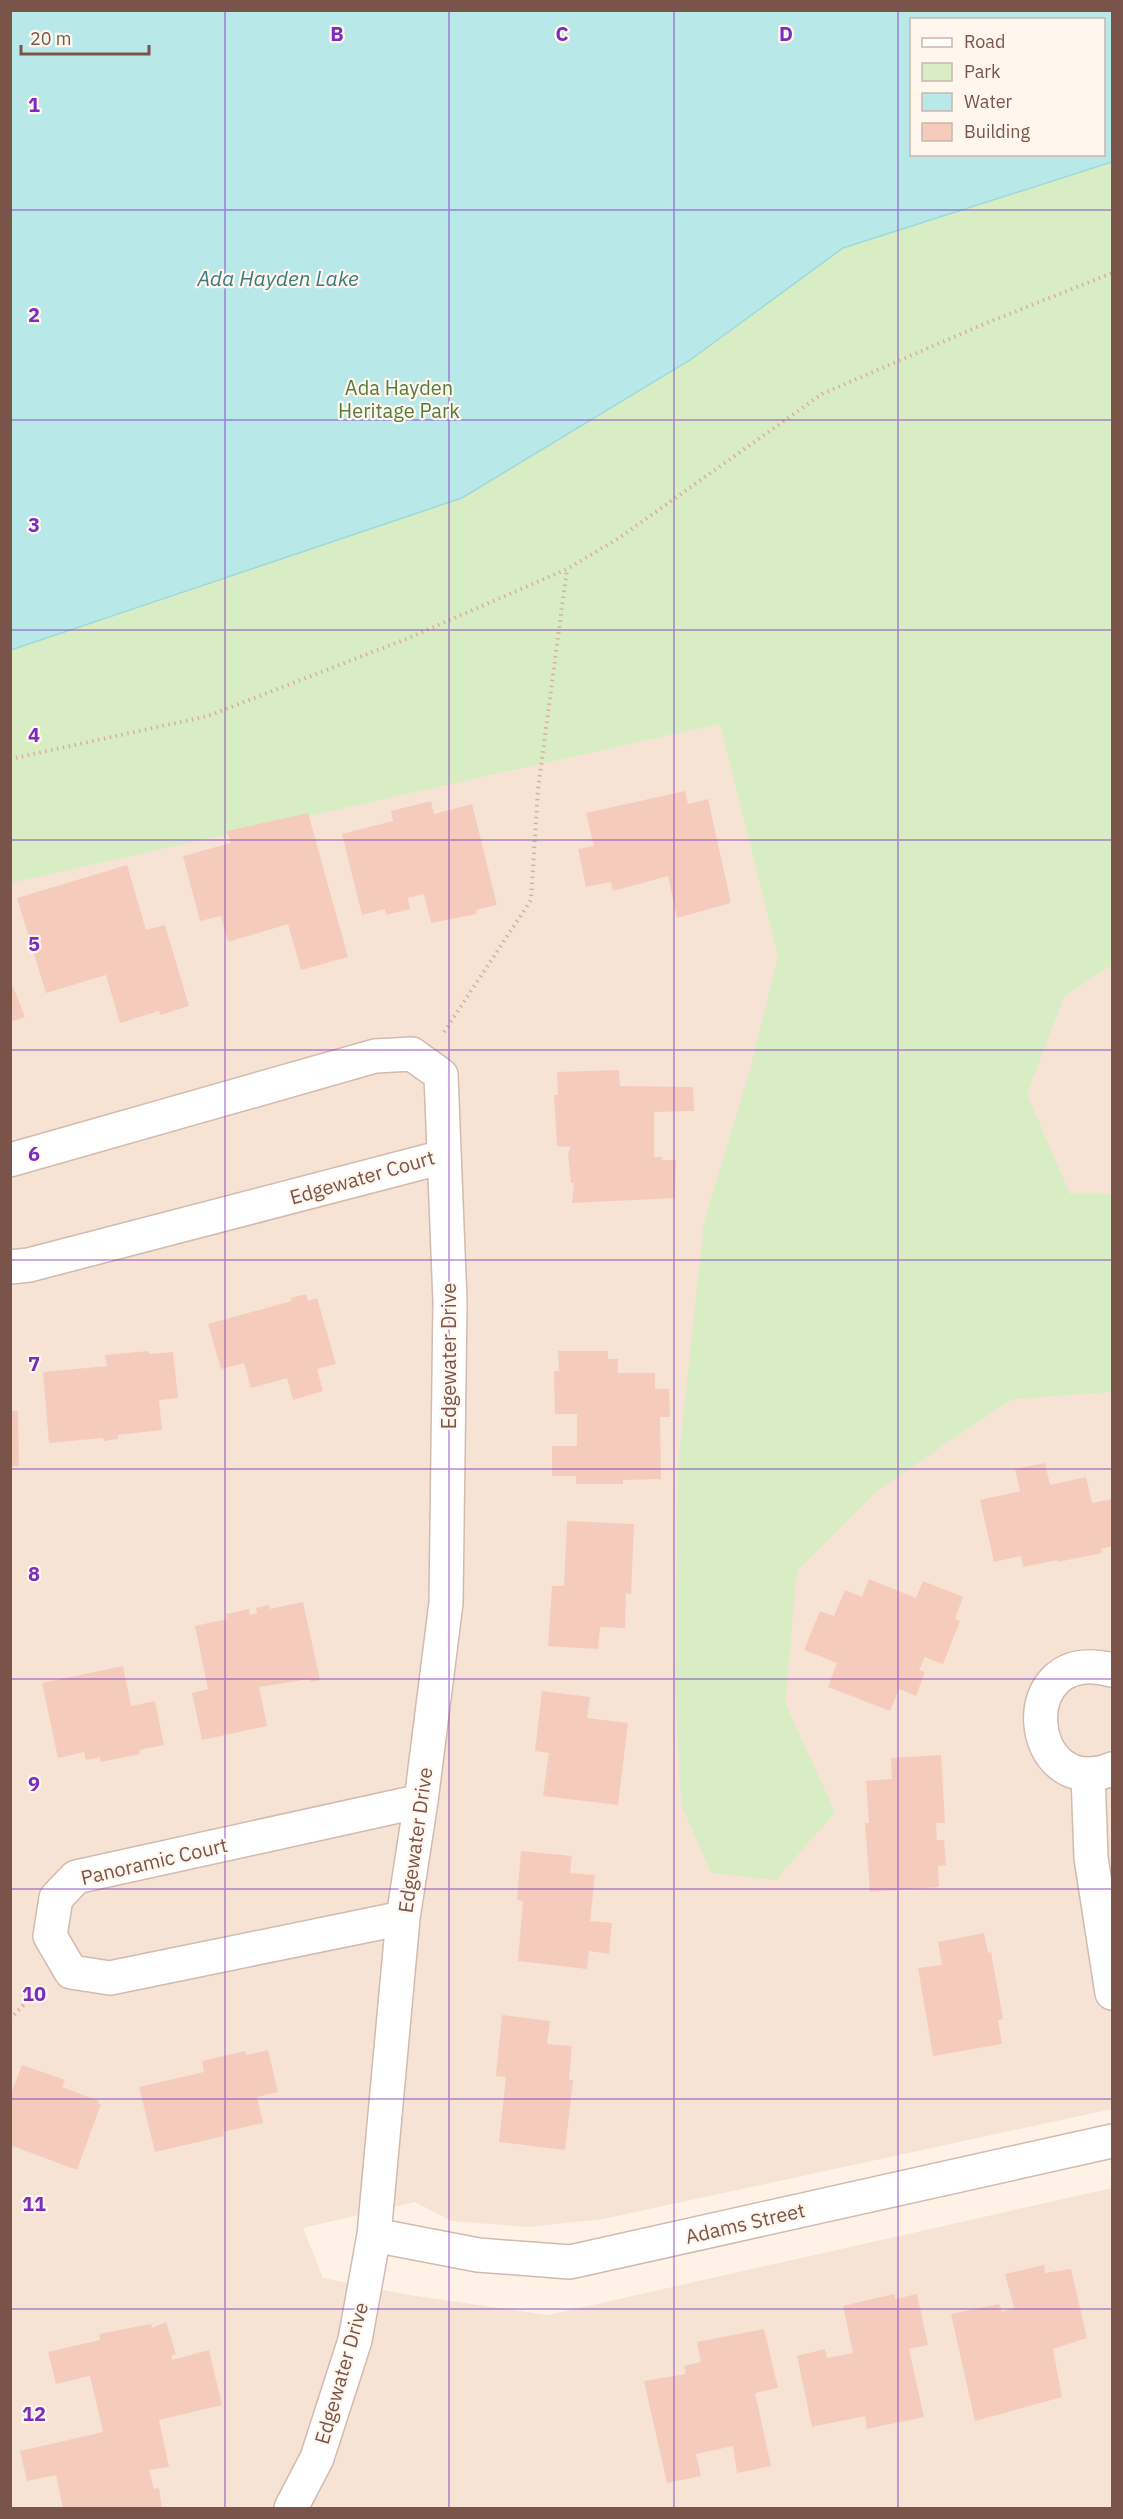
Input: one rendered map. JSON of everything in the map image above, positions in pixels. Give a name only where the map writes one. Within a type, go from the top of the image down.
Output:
[{"type":"street","points":[[10,1160],[375,1056],[412,1054],[424,1063]]},
{"type":"street","name":"Edgewater Court","points":[[10,1267],[28,1265],[443,1157],[441,1075],[424,1063]]},
{"type":"street","name":"Edgewater Drive","points":[[291,2508],[317,2458],[355,2340],[374,2235],[403,1918],[421,1802],[446,1603],[450,1302],[443,1157]]},
{"type":"street","points":[[1113,1670],[1096,1666],[1077,1669],[1061,1677],[1048,1690],[1041,1707],[1039,1725],[1044,1743],[1055,1758],[1070,1769],[1100,1771],[1091,1858],[1113,1993]]},
{"type":"street","name":"Panoramic Court","points":[[403,1918],[110,1978],[71,1972],[50,1936],[56,1898],[76,1877],[421,1802]]},
{"type":"street","name":"Adams Street","points":[[374,2235],[478,2255],[570,2262],[1113,2141]]},
{"type":"path","points":[[10,759],[208,716],[406,639],[567,569],[619,538],[822,394],[984,324],[1113,273]]},
{"type":"path","points":[[424,1063],[531,900],[538,789],[567,569]]},
{"type":"shaded area","points":[[1112,636],[1112,2109],[603,2219],[528,2227],[451,2221],[415,2202],[303,2228],[323,2278],[409,2295],[548,2315],[1112,2188],[1112,2508],[11,2508],[10,883]]},
{"type":"green space","name":"Ada Hayden Heritage Park","points":[[10,11],[1112,11],[1112,965],[1064,997],[1027,1094],[1070,1194],[1112,1194],[1112,1392],[1012,1399],[878,1490],[797,1571],[785,1703],[835,1812],[776,1880],[711,1873],[681,1804],[675,1689],[678,1465],[704,1222],[750,1070],[778,956],[720,724],[11,883]]},
{"type":"water","name":"Ada Hayden Lake","points":[[10,11],[1112,11],[1112,162],[843,248],[690,360],[462,498],[11,650]]},
{"type":"building","points":[[685,791],[688,804],[708,799],[731,903],[677,918],[668,876],[613,891],[611,882],[586,887],[578,849],[594,846],[586,813]]},
{"type":"building","points":[[431,801],[434,814],[472,804],[497,905],[476,910],[477,914],[431,923],[424,894],[408,898],[410,909],[386,915],[385,909],[362,915],[342,834],[393,821],[391,811]]},
{"type":"building","points":[[308,813],[348,957],[301,970],[288,924],[228,942],[221,916],[200,921],[183,856],[231,843],[227,831]]},
{"type":"building","points":[[127,865],[146,930],[165,925],[189,1006],[160,1015],[159,1011],[120,1023],[106,975],[46,993],[17,898]]},
{"type":"building","points":[[10,979],[25,1017],[10,1022]]},
{"type":"building","points":[[619,1070],[620,1086],[693,1087],[694,1111],[654,1112],[654,1157],[662,1157],[662,1160],[676,1160],[675,1198],[572,1203],[574,1183],[571,1183],[568,1153],[571,1147],[557,1146],[554,1095],[558,1095],[557,1072]]},
{"type":"building","points":[[306,1294],[308,1301],[317,1298],[336,1364],[317,1369],[323,1391],[293,1400],[287,1378],[251,1388],[244,1363],[221,1369],[208,1324],[292,1301],[291,1298]]},
{"type":"building","points":[[149,1351],[149,1354],[173,1352],[178,1398],[159,1400],[162,1430],[118,1435],[118,1439],[104,1441],[103,1438],[49,1443],[43,1372],[107,1366],[105,1355]]},
{"type":"building","points":[[558,1351],[608,1351],[608,1359],[618,1359],[618,1373],[655,1373],[655,1389],[669,1389],[670,1417],[660,1417],[661,1479],[623,1480],[623,1484],[576,1484],[576,1476],[552,1476],[552,1446],[577,1446],[577,1414],[555,1414],[554,1371],[559,1371]]},
{"type":"building","points":[[10,1411],[18,1411],[19,1466],[10,1467]]},
{"type":"building","points":[[1045,1463],[1050,1485],[1086,1477],[1092,1503],[1112,1499],[1112,1546],[1101,1549],[1102,1553],[1023,1567],[1021,1556],[994,1562],[980,1500],[1020,1491],[1015,1469]]},
{"type":"building","points":[[567,1521],[634,1524],[631,1594],[626,1593],[625,1628],[600,1627],[598,1649],[548,1646],[552,1586],[564,1586]]},
{"type":"building","points":[[869,1579],[916,1598],[923,1581],[963,1597],[955,1619],[960,1621],[943,1664],[925,1657],[919,1670],[925,1672],[916,1696],[899,1689],[890,1711],[828,1687],[837,1663],[804,1650],[820,1611],[834,1616],[845,1590],[862,1597]]},
{"type":"building","points":[[303,1602],[320,1680],[311,1682],[310,1679],[259,1687],[267,1726],[202,1740],[192,1693],[208,1689],[195,1626],[227,1619],[226,1614],[249,1609],[250,1615],[257,1613],[256,1608],[269,1605],[270,1609]]},
{"type":"building","points":[[123,1666],[131,1706],[155,1701],[164,1745],[139,1750],[140,1754],[101,1762],[100,1757],[86,1760],[84,1752],[58,1758],[42,1683]]},
{"type":"building","points":[[542,1691],[590,1697],[587,1718],[628,1723],[618,1805],[543,1796],[549,1753],[535,1751]]},
{"type":"building","points":[[941,1755],[945,1823],[936,1823],[937,1840],[944,1840],[946,1865],[938,1866],[939,1887],[870,1892],[865,1823],[869,1823],[866,1781],[892,1779],[891,1758]]},
{"type":"building","points":[[521,1851],[572,1856],[570,1873],[595,1875],[590,1921],[612,1923],[609,1954],[589,1951],[587,1969],[518,1961],[523,1901],[517,1900]]},
{"type":"building","points":[[984,1933],[988,1953],[991,1952],[1003,2019],[998,2020],[1002,2044],[933,2056],[918,1968],[942,1965],[938,1942]]},
{"type":"building","points":[[502,2015],[550,2021],[547,2044],[572,2046],[569,2080],[573,2080],[565,2150],[499,2142],[506,2077],[496,2076]]},
{"type":"building","points":[[268,2050],[278,2092],[257,2097],[263,2123],[223,2132],[224,2136],[155,2152],[139,2087],[204,2072],[202,2061],[245,2051],[246,2055]]},
{"type":"building","points":[[22,2065],[65,2080],[62,2087],[99,2101],[98,2104],[101,2104],[77,2170],[10,2145],[10,2096]]},
{"type":"building","points":[[1044,2265],[1045,2273],[1071,2269],[1087,2338],[1053,2349],[1062,2397],[975,2421],[951,2314],[999,2304],[1002,2312],[1014,2308],[1005,2274]]},
{"type":"building","points":[[894,2294],[895,2299],[917,2294],[928,2345],[909,2349],[924,2417],[867,2429],[865,2416],[812,2427],[797,2356],[825,2349],[827,2358],[853,2353],[843,2306]]},
{"type":"building","points":[[166,2322],[176,2354],[171,2356],[172,2360],[209,2350],[222,2405],[159,2420],[169,2467],[149,2470],[154,2489],[159,2488],[162,2508],[63,2508],[56,2475],[27,2481],[20,2451],[103,2432],[90,2376],[56,2384],[48,2352],[100,2340],[99,2334],[151,2324],[152,2328]]},
{"type":"building","points":[[764,2329],[778,2388],[755,2393],[771,2466],[737,2473],[733,2446],[696,2454],[701,2476],[667,2483],[644,2381],[686,2374],[684,2366],[701,2362],[697,2342]]}]
